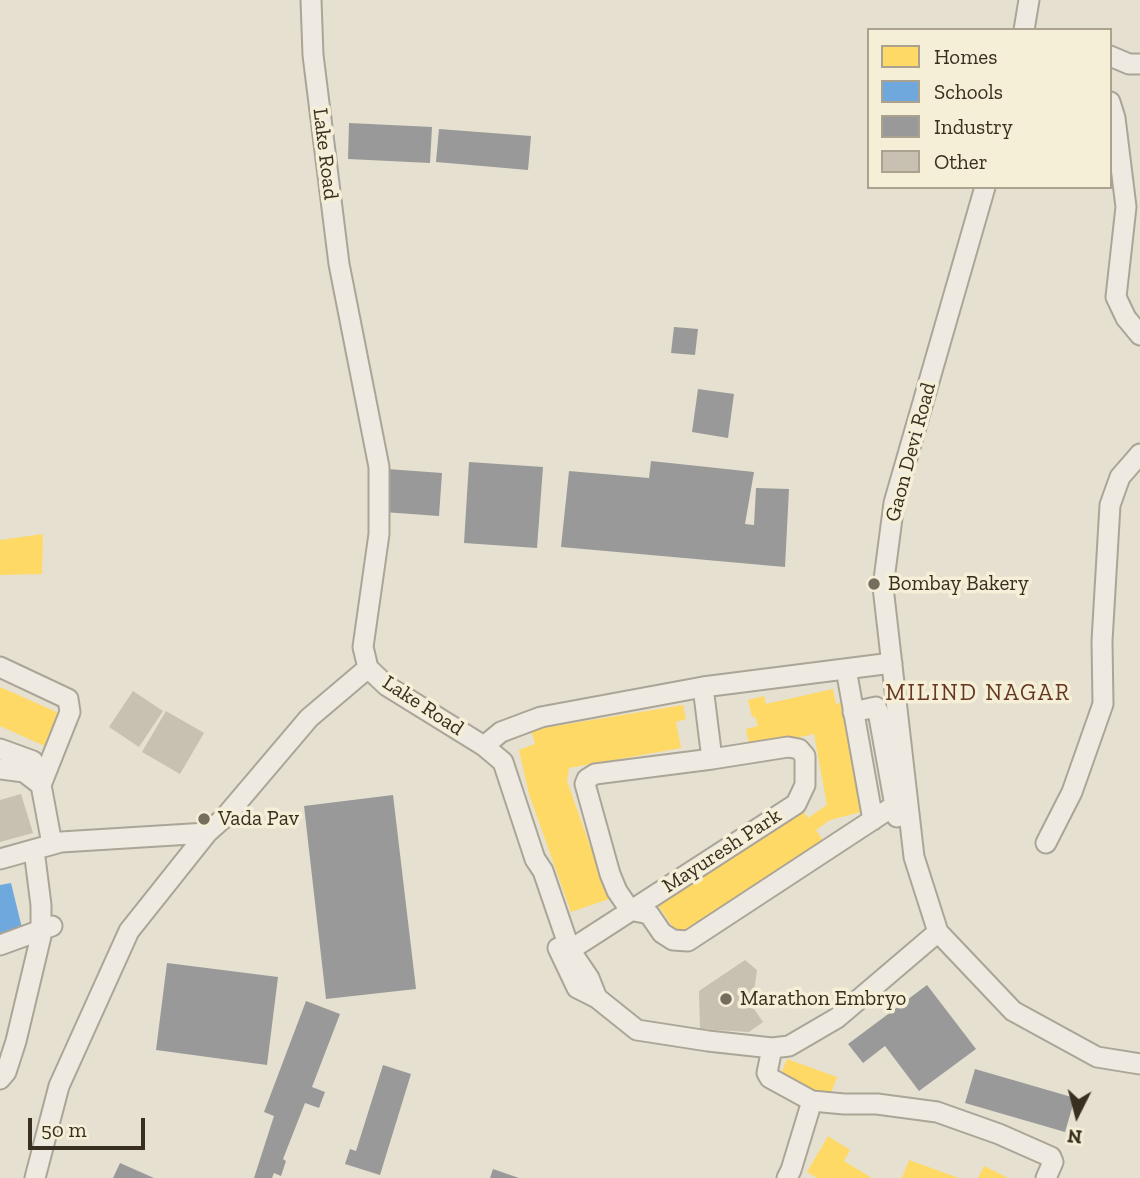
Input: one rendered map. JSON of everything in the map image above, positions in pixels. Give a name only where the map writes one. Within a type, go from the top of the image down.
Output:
[{"type":"street","name":"Lake Road","points":[[311,0],[313,55],[339,264],[379,467],[379,534],[363,648],[368,668],[387,686],[484,746],[503,762],[535,859],[534,872],[567,949]]},
{"type":"street","points":[[1024,28],[1029,0]]},
{"type":"street","points":[[1112,57],[1129,64],[1140,64]]},
{"type":"street","points":[[1112,108],[1126,207],[1116,297],[1126,318],[1140,335]]},
{"type":"street","name":"Gaon Devi Road","points":[[984,189],[894,503],[883,587],[892,663],[900,802],[938,932],[1013,1011],[1097,1057],[1140,1065]]},
{"type":"street","points":[[1046,843],[1072,792],[1103,704],[1102,641],[1110,505],[1120,478],[1140,454]]},
{"type":"street","points":[[484,746],[501,733],[541,717],[703,687],[892,663]]},
{"type":"street","points":[[0,667],[68,699],[70,712],[41,785],[41,905],[48,927],[16,1041],[6,1072],[0,1079]]},
{"type":"street","points":[[35,1178],[59,1086],[129,931],[207,833],[225,817],[309,718],[368,668]]},
{"type":"street","points":[[846,668],[873,820]]},
{"type":"street","points":[[630,910],[610,874],[585,791],[587,779],[595,774],[712,759],[703,687]]},
{"type":"street","points":[[853,712],[876,707],[878,711],[900,802],[899,827]]},
{"type":"street","name":"Mayuresh Park","points":[[630,910],[796,804],[805,785],[804,756],[799,749],[788,747],[712,759]]},
{"type":"street","points":[[0,750],[33,761]]},
{"type":"street","points":[[0,769],[24,772],[41,785]]},
{"type":"street","points":[[567,949],[630,910],[649,914],[662,933],[673,940],[688,941],[900,802]]},
{"type":"street","points":[[0,859],[61,842],[207,833]]},
{"type":"street","points":[[534,835],[569,934],[567,949],[577,988],[597,998],[637,1030],[772,1048],[789,1046],[837,1018],[938,932]]},
{"type":"street","points":[[0,945],[48,927]]},
{"type":"street","points":[[772,1048],[769,1078],[812,1101],[877,1104],[937,1112],[999,1133],[1051,1157],[1053,1162],[1046,1178]]},
{"type":"street","points":[[794,1175],[812,1101]]},
{"type":"building: Homes","points":[[43,534],[42,574],[0,575],[0,540]]},
{"type":"building: Homes","points":[[0,687],[61,714],[47,747],[0,726]]},
{"type":"building: Homes","points":[[833,689],[836,704],[846,701],[865,811],[830,820],[816,830],[824,842],[681,939],[658,905],[801,808],[808,818],[827,805],[814,734],[750,748],[746,729],[758,726],[755,716],[752,717],[748,700],[764,696],[766,704]]},
{"type":"building: Homes","points":[[683,705],[686,719],[676,722],[681,748],[569,768],[567,781],[609,899],[571,912],[529,794],[519,750],[535,744],[531,730]]},
{"type":"building: Homes","points":[[787,1059],[837,1077],[830,1096],[780,1077]]},
{"type":"building: Homes","points":[[828,1136],[850,1150],[844,1161],[872,1178],[817,1178],[807,1172]]},
{"type":"building: Homes","points":[[909,1160],[959,1178],[902,1178]]},
{"type":"building: Homes","points":[[984,1166],[1008,1178],[978,1178]]},
{"type":"building: Schools","points":[[11,883],[22,928],[0,933],[0,885]]},
{"type":"building: Industry","points":[[349,123],[432,127],[430,163],[348,159]]},
{"type":"building: Industry","points":[[439,129],[531,136],[528,170],[436,162]]},
{"type":"building: Industry","points":[[674,327],[698,329],[695,355],[671,353]]},
{"type":"building: Industry","points":[[698,389],[734,394],[728,438],[692,432]]},
{"type":"building: Industry","points":[[651,461],[754,472],[745,524],[754,525],[756,488],[789,489],[785,567],[561,547],[569,471],[649,478]]},
{"type":"building: Industry","points":[[469,462],[543,467],[537,548],[464,543]]},
{"type":"building: Industry","points":[[387,469],[442,473],[439,516],[383,512]]},
{"type":"building: Industry","points":[[393,795],[416,989],[326,999],[304,806]]},
{"type":"building: Industry","points":[[167,963],[278,977],[267,1065],[156,1050]]},
{"type":"building: Industry","points":[[927,985],[976,1049],[919,1091],[885,1046],[863,1063],[848,1044]]},
{"type":"building: Industry","points":[[306,1001],[340,1014],[312,1087],[325,1092],[319,1108],[305,1103],[283,1159],[286,1161],[281,1176],[274,1173],[272,1178],[254,1178],[274,1116],[264,1112]]},
{"type":"building: Industry","points":[[383,1065],[411,1074],[380,1175],[345,1164],[350,1149],[356,1151]]},
{"type":"building: Industry","points":[[975,1069],[1075,1098],[1065,1132],[965,1103]]},
{"type":"building: Industry","points":[[120,1163],[154,1178],[113,1178]]},
{"type":"building: Industry","points":[[493,1169],[519,1178],[490,1178]]},
{"type":"building: Other","points":[[133,691],[163,711],[139,747],[109,727]]},
{"type":"building: Other","points":[[166,711],[204,733],[180,774],[142,752]]},
{"type":"building: Other","points":[[21,794],[33,833],[0,842],[0,800]]},
{"type":"building: Other","name":"Marathon Embryo","points":[[745,960],[757,970],[752,1006],[763,1022],[749,1032],[700,1029],[699,991]]},
{"type":"place","name":"Bombay Bakery","points":[[874,584]]},
{"type":"place","name":"Vada Pav","points":[[204,819]]},
{"type":"place","name":"Marathon Embryo","points":[[726,999]]},
{"type":"district","name":"MILIND NAGAR","points":[[978,693]]}]
